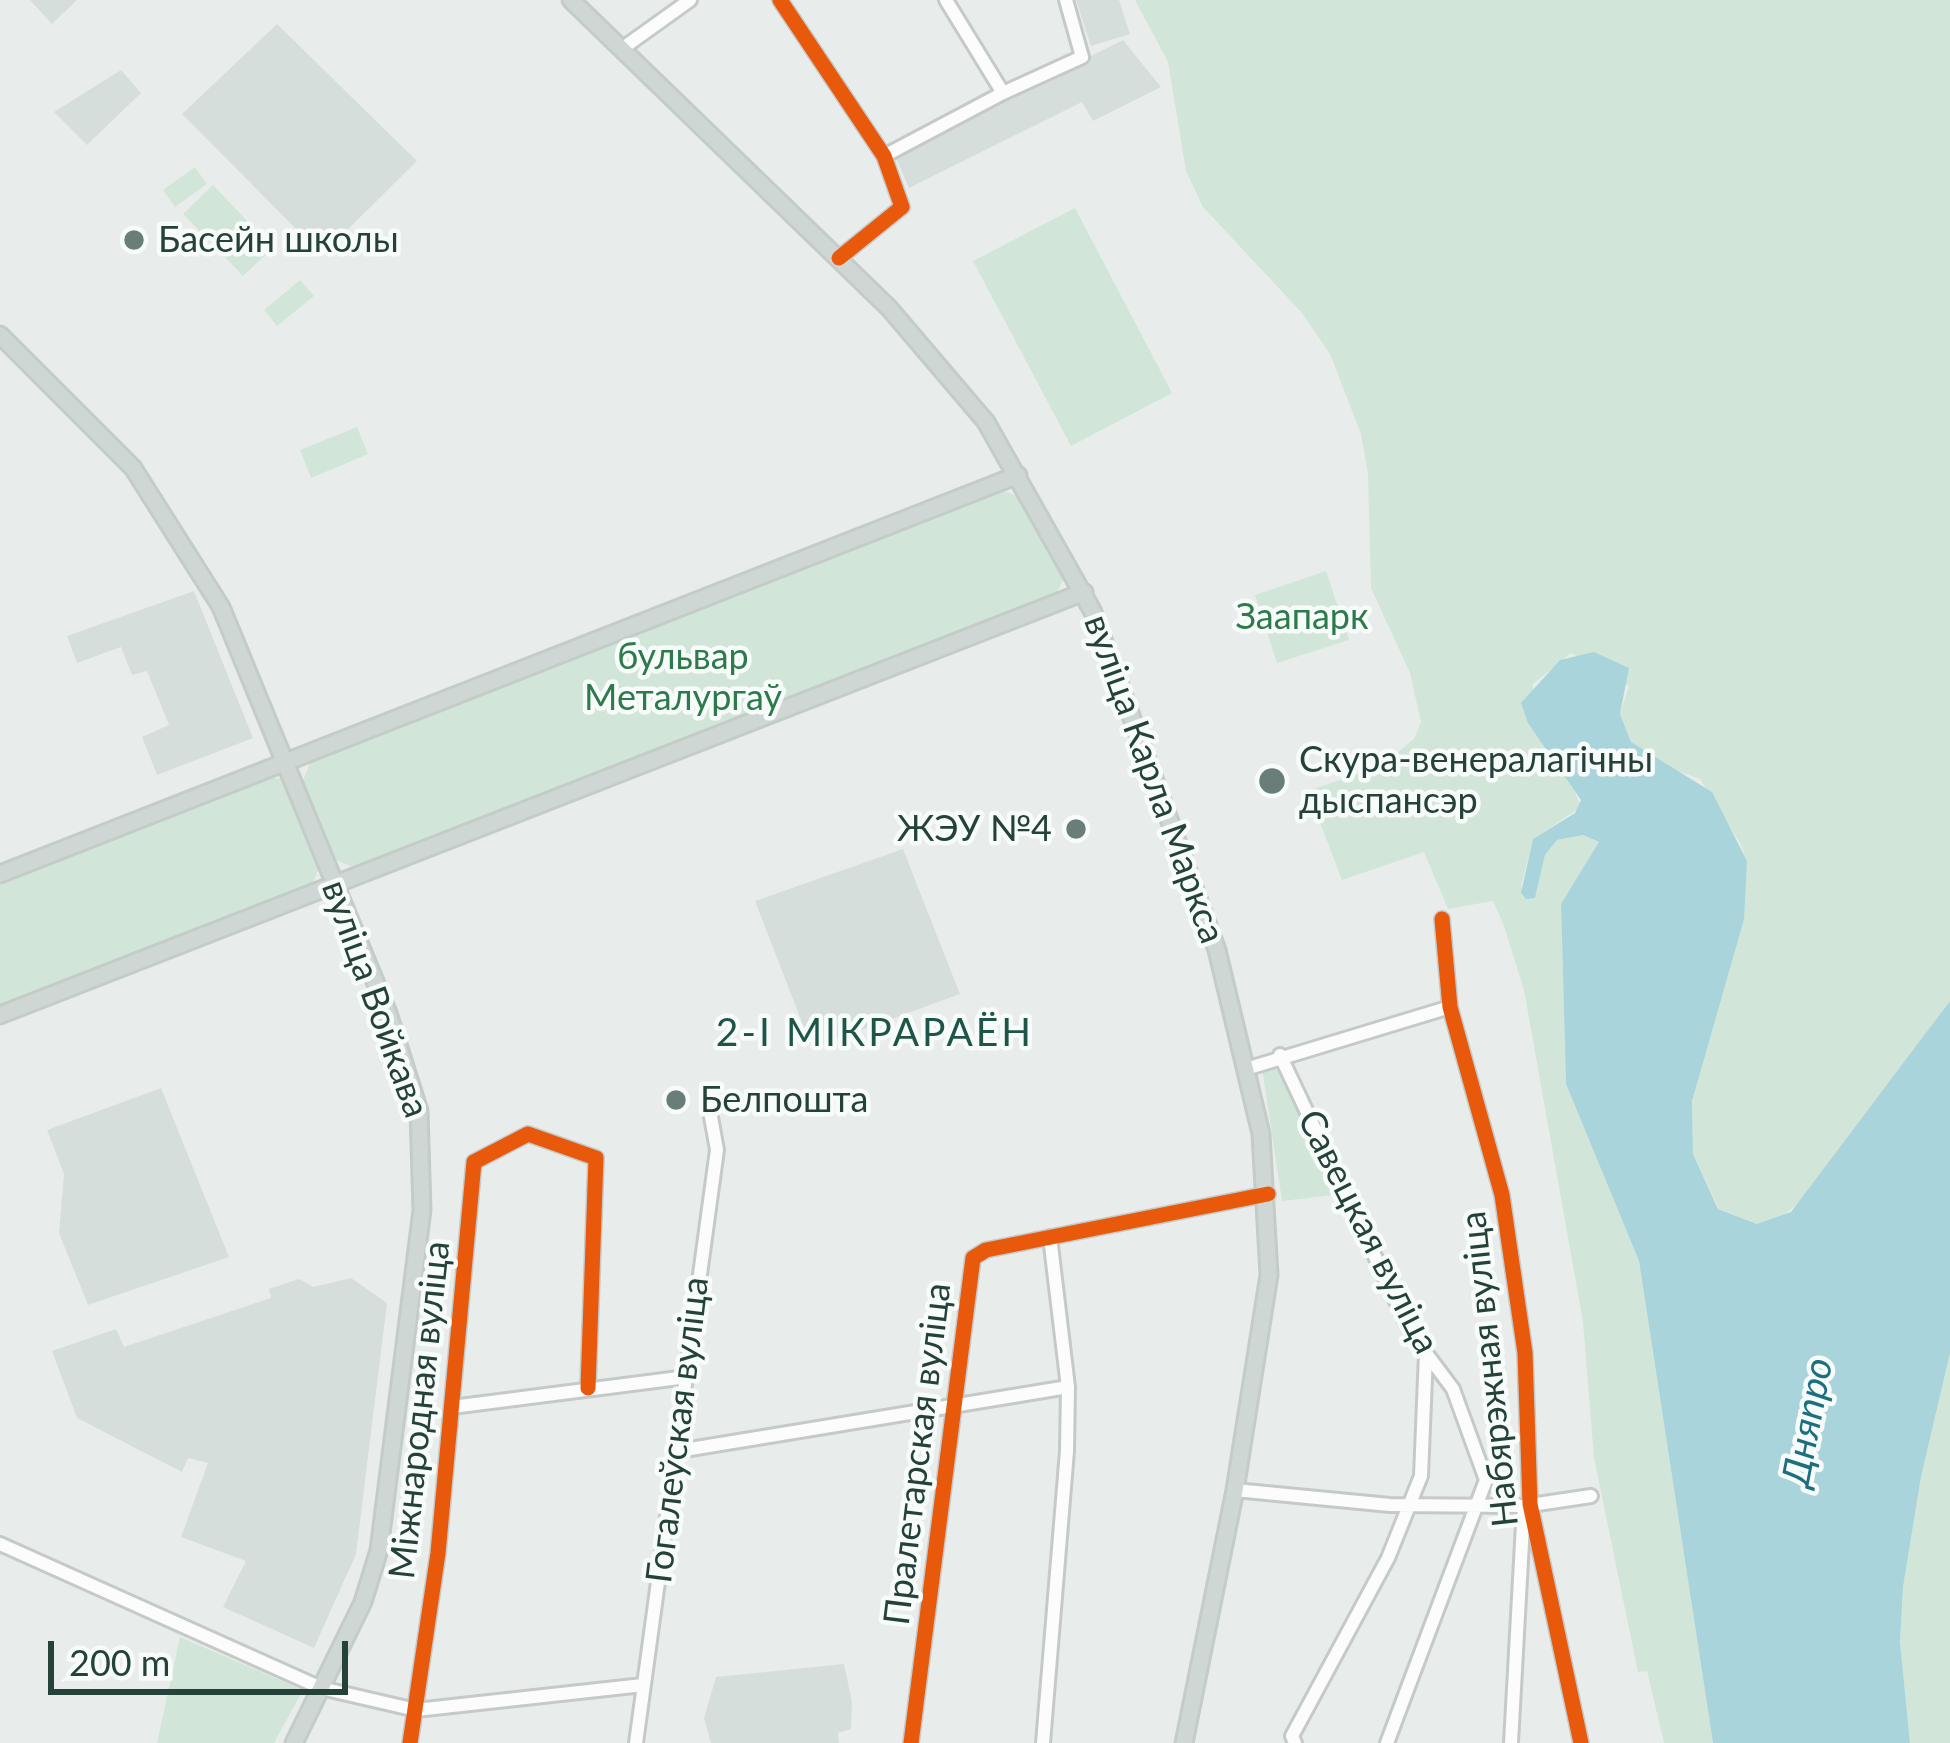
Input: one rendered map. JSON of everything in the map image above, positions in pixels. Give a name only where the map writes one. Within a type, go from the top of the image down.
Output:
[{"type":"main road","name":"вуліца Карла Маркса","points":[[571,0],[838,258],[960,386],[1018,475],[1084,592],[1217,950],[1250,1067],[1268,1194],[1263,1333],[1184,1743]]},
{"type":"main road","name":"вуліца Войкава","points":[[0,335],[133,468],[221,607],[410,1076],[424,1145],[424,1185],[379,1550],[364,1602],[294,1743]]},
{"type":"main road","points":[[0,874],[1018,475]]},
{"type":"main road","points":[[0,1016],[1084,592]]},
{"type":"street","points":[[622,48],[690,0]]},
{"type":"street","points":[[780,0],[884,156],[902,207],[838,258]]},
{"type":"street","points":[[946,0],[1003,94]]},
{"type":"street","points":[[884,156],[1082,57],[1066,0]]},
{"type":"street","name":"Набярэжная вуліца","points":[[1442,919],[1450,1007],[1502,1195],[1514,1271],[1525,1353],[1527,1505],[1581,1743]]},
{"type":"street","points":[[1250,1067],[1450,1007]]},
{"type":"street","name":"Савецкая вуліца","points":[[1280,1055],[1411,1333],[1453,1389],[1474,1434],[1486,1480],[1435,1604],[1387,1743]]},
{"type":"street","name":"Гогалеўская вуліца","points":[[636,1743],[717,1150],[711,1117]]},
{"type":"street","name":"Міжнародная вуліца","points":[[410,1743],[452,1408],[474,1162],[528,1134],[596,1158],[588,1388]]},
{"type":"street","name":"Пралетарская вуліца","points":[[911,1743],[973,1258],[986,1250],[1268,1194]]},
{"type":"street","points":[[1043,1743],[1068,1387],[1050,1237]]},
{"type":"street","points":[[1294,1740],[1388,1558],[1406,1503],[1421,1476],[1426,1352]]},
{"type":"street","points":[[452,1408],[686,1377]]},
{"type":"street","points":[[678,1451],[1068,1387]]},
{"type":"street","points":[[1235,1490],[1406,1503],[1527,1505],[1591,1496]]},
{"type":"street","points":[[1511,1743],[1527,1505]]},
{"type":"street","points":[[0,1544],[321,1688],[416,1710],[643,1685]]},
{"type":"shaded area","points":[[30,0],[77,0],[52,24]]},
{"type":"shaded area","points":[[1076,0],[1119,0],[1130,34],[1091,46]]},
{"type":"shaded area","points":[[277,24],[417,161],[322,255],[182,114]]},
{"type":"shaded area","points":[[1123,40],[1161,87],[1093,121],[1082,102],[909,188],[894,154]]},
{"type":"shaded area","points":[[121,70],[141,93],[87,145],[54,112]]},
{"type":"shaded area","points":[[194,591],[253,738],[157,775],[142,737],[169,725],[147,671],[132,675],[121,647],[77,663],[67,636]]},
{"type":"shaded area","points":[[903,849],[960,994],[812,1048],[755,901]]},
{"type":"shaded area","points":[[161,1088],[229,1257],[88,1305],[59,1233],[64,1174],[47,1130]]},
{"type":"shaded area","points":[[351,1278],[387,1303],[356,1554],[314,1648],[223,1607],[246,1561],[181,1537],[208,1463],[188,1458],[182,1472],[77,1418],[52,1351],[116,1329],[124,1347],[271,1298],[269,1289],[299,1279],[313,1287]]},
{"type":"shaded area","points":[[844,1664],[852,1702],[851,1729],[838,1733],[839,1743],[711,1743],[704,1718],[716,1677]]},
{"type":"green space","points":[[1135,0],[1950,0],[1950,1001],[1806,1197],[1775,1222],[1757,1224],[1719,1209],[1693,1154],[1692,1101],[1747,861],[1740,843],[1700,779],[1661,765],[1631,742],[1620,714],[1629,686],[1571,653],[1532,685],[1581,807],[1533,839],[1521,887],[1535,898],[1545,855],[1557,840],[1583,835],[1600,843],[1561,904],[1566,1084],[1639,1261],[1713,1743],[1664,1743],[1647,1671],[1638,1672],[1594,1458],[1583,1322],[1524,990],[1504,926],[1493,901],[1448,909],[1424,852],[1342,880],[1308,791],[1381,766],[1414,739],[1421,722],[1410,673],[1371,588],[1368,474],[1361,434],[1330,354],[1302,313],[1203,207],[1186,171],[1168,62]]},
{"type":"green space","points":[[195,167],[207,184],[175,207],[163,190]]},
{"type":"green space","points":[[213,185],[273,248],[243,276],[183,214]]},
{"type":"green space","points":[[1075,208],[1172,393],[1071,446],[973,261]]},
{"type":"green space","points":[[300,280],[314,296],[277,326],[264,310]]},
{"type":"green space","points":[[357,427],[368,454],[311,478],[300,450]]},
{"type":"green space","name":"бульвар Металургаў","points":[[1001,490],[1021,497],[1060,564],[1063,581],[1055,595],[357,869],[332,858],[302,782],[311,761]]},
{"type":"green space","name":"Заапарк","points":[[1326,571],[1349,640],[1277,663],[1255,595]]},
{"type":"green space","points":[[266,777],[284,779],[320,865],[311,888],[0,1009],[0,880]]},
{"type":"green space","points":[[1280,1063],[1334,1195],[1282,1201],[1262,1068]]},
{"type":"green space","points":[[1950,1353],[1950,1743],[1910,1743],[1900,1642],[1903,1587],[1921,1477]]},
{"type":"green space","points":[[180,1637],[303,1690],[274,1743],[157,1743]]},
{"type":"water","name":"Дняпро","points":[[1594,652],[1629,668],[1620,714],[1631,742],[1712,792],[1747,861],[1744,919],[1692,1101],[1693,1154],[1718,1209],[1757,1224],[1791,1212],[1950,1001],[1950,1353],[1921,1477],[1903,1587],[1900,1642],[1910,1743],[1713,1743],[1639,1261],[1566,1084],[1561,904],[1599,842],[1583,835],[1557,840],[1545,855],[1535,898],[1526,899],[1521,893],[1533,839],[1575,813],[1581,800],[1528,723],[1521,703],[1560,660]]},
{"type":"cycle path","points":[[780,0],[884,156],[902,207],[839,258]]},
{"type":"cycle path","points":[[1442,919],[1450,1007],[1502,1195],[1525,1353],[1530,1504],[1581,1743]]},
{"type":"cycle path","points":[[410,1743],[438,1553],[474,1162],[528,1134],[596,1158],[588,1388]]},
{"type":"cycle path","points":[[911,1743],[973,1258],[986,1250],[1268,1194]]},
{"type":"place","name":"Басейн школы","points":[[134,240]]},
{"type":"place","name":"Скура-венералагічны дыспансэр","points":[[1272,781]]},
{"type":"place","name":"ЖЭУ №4","points":[[1076,829]]},
{"type":"place","name":"Белпошта","points":[[676,1100]]},
{"type":"district","name":"2-І МІКРАРАЁН","points":[[875,1033]]}]
